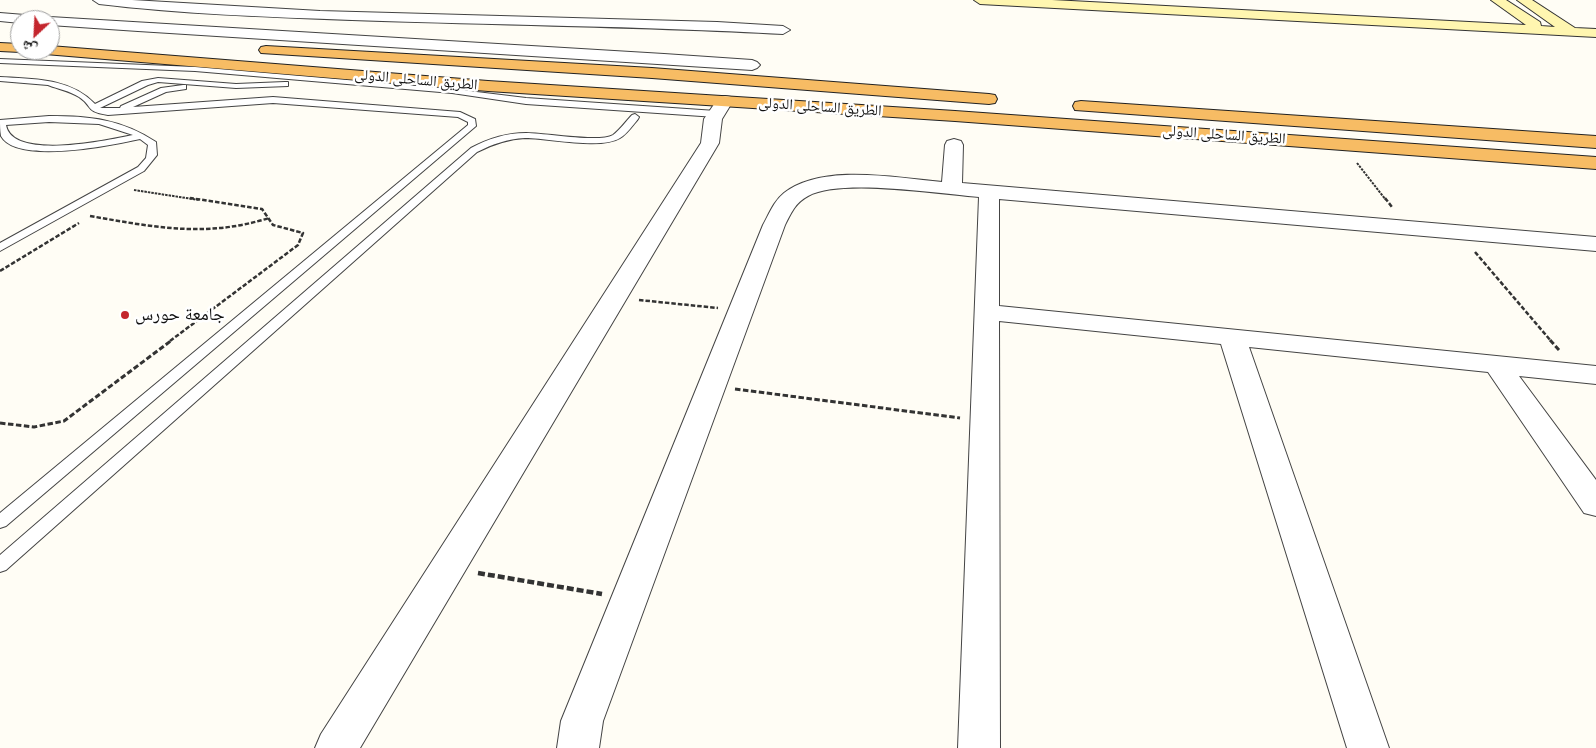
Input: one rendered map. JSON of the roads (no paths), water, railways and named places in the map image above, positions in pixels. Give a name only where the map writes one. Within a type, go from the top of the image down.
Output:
[{"type":"highway","name":"الطريق الساحلى الدولى","points":[[60,36],[652,73],[1007,100]]},
{"type":"highway","name":"الطريق الساحلى الدولى","points":[[60,51],[444,83],[718,113],[1342,144],[1596,163]]},
{"type":"highway","name":"الطريق الساحلى الدولى","points":[[1066,105],[1596,142]]},
{"type":"main road","points":[[980,0],[1537,27],[1596,27]]},
{"type":"main road","points":[[1086,0],[1537,27]]},
{"type":"main road","points":[[1496,0],[1537,27]]},
{"type":"main road","points":[[1523,0],[1568,28],[1596,33]]},
{"type":"street","points":[[99,0],[165,7],[322,16],[700,25],[783,30]]},
{"type":"street","points":[[60,22],[293,38],[752,65]]},
{"type":"street","points":[[336,748],[710,143],[718,113]]},
{"type":"street","points":[[952,189],[954,145]]},
{"type":"street","points":[[578,748],[582,721],[774,225],[790,198],[806,189],[827,183],[851,181],[1596,244]]},
{"type":"street","points":[[979,748],[989,192]]},
{"type":"street","points":[[987,304],[1232,337],[1596,375]]},
{"type":"street","points":[[987,304],[1596,358]]},
{"type":"street","points":[[1232,337],[1368,748]]},
{"type":"street","points":[[1496,365],[1596,504]]},
{"type":"lane","points":[[0,61],[195,69],[465,92],[526,101],[718,113]]},
{"type":"lane","points":[[0,78],[58,86],[82,95],[97,110],[116,112],[224,102],[291,101],[460,115],[472,121],[472,126],[0,522]]},
{"type":"lane","points":[[84,120],[97,110],[154,80],[244,86]]},
{"type":"lane","points":[[116,112],[168,89],[293,84],[432,96],[465,92]]},
{"type":"lane","points":[[526,101],[530,108],[537,110],[635,117],[718,113]]},
{"type":"lane","points":[[0,565],[474,150],[492,141],[517,136],[611,139],[618,136],[635,117]]},
{"type":"lane","points":[[0,248],[141,169],[150,160],[154,152],[153,144],[141,136],[119,126],[84,120],[41,120],[1,123],[6,137],[12,142],[36,148],[95,145],[141,136]]},
{"type":"place","name":"جامعة حورس","points":[[125,315]]}]
